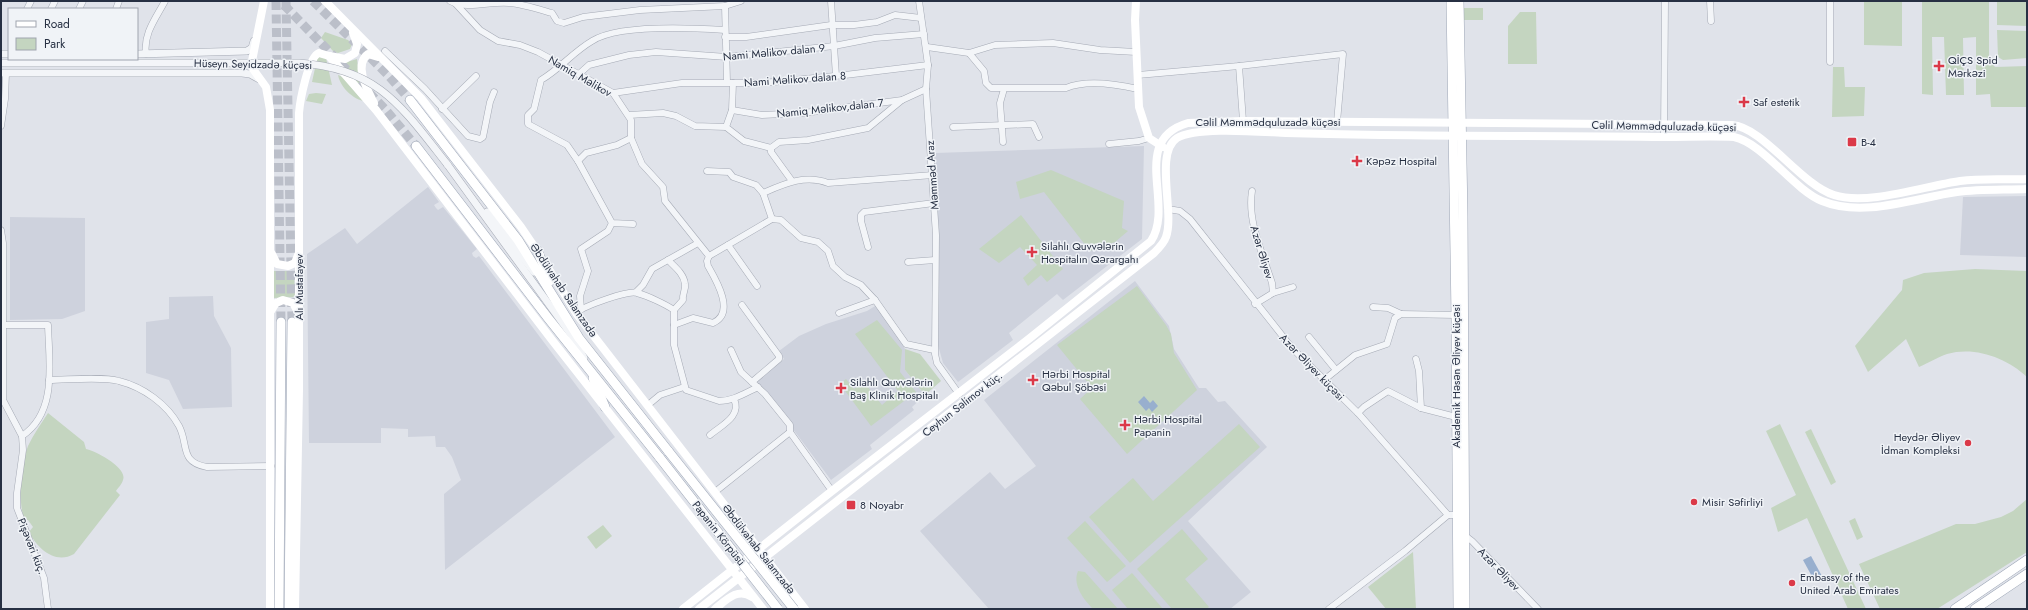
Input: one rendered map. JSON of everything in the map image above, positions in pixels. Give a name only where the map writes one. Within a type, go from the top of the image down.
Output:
[{"type":"main road","points":[[264,1],[256,35],[252,62],[254,69],[267,91],[270,110],[270,609]]},
{"type":"main road","name":"Əbdülvahab Salamzadə","points":[[325,1],[350,28],[383,55],[421,98],[537,250],[579,311],[648,405],[805,609]]},
{"type":"main road","points":[[1136,1],[1135,20],[1139,107],[1149,138],[1159,146],[1169,149],[1167,162],[1168,209]]},
{"type":"main road","points":[[1452,1],[1460,139]]},
{"type":"main road","points":[[1459,1],[1459,121]]},
{"type":"main road","points":[[329,56],[345,59],[355,53],[357,42],[350,28]]},
{"type":"main road","name":"Alı Mustafayev","points":[[295,609],[300,246],[300,101],[313,57],[319,53],[329,56]]},
{"type":"main road","points":[[376,110],[366,86],[362,65],[364,58],[368,54],[383,55]]},
{"type":"main road","points":[[329,56],[376,110],[552,340],[763,609]]},
{"type":"main road","name":"Əbdülvahab Salamzadə","points":[[410,100],[534,263],[579,338],[669,452]]},
{"type":"main road","name":"Cəlil Məmmədquluzadə küçəsi","points":[[1146,246],[1155,235],[1158,227],[1157,160],[1159,146],[1170,130],[1188,122],[1243,121],[1444,123],[1459,121],[1732,125],[1745,129],[1758,138],[1817,188],[1834,196],[1854,199],[1962,180],[2027,179]]},
{"type":"main road","points":[[1282,122],[1282,133]]},
{"type":"main road","points":[[1740,138],[1745,129]]},
{"type":"main road","name":"Cəlil Məmmədquluzadə küçəsi","points":[[1169,149],[1178,138],[1188,134],[1208,132],[1444,135],[1460,139],[1720,136],[1740,138],[1751,145],[1814,196],[1841,207],[1872,207],[1969,191],[2027,189]]},
{"type":"main road","name":"Akademik Həsən Əliyev küçəsi","points":[[1460,139],[1456,315],[1456,515],[1461,534],[1465,609]]},
{"type":"main road","name":"Akademik Həsən Əliyev küçəsi","points":[[1456,515],[1460,139]]},
{"type":"main road","points":[[416,146],[548,318],[588,366],[605,407]]},
{"type":"main road","name":"Ceyhun Səlimov küç.","points":[[738,578],[766,558],[1158,250],[1166,238],[1168,231],[1168,209]]},
{"type":"main road","points":[[271,248],[274,260],[281,266],[288,266],[295,262],[300,246]]},
{"type":"main road","name":"Ceyhun Səlimov küç.","points":[[731,570],[959,394],[1146,246]]},
{"type":"main road","points":[[537,250],[564,311]]},
{"type":"main road","points":[[534,263],[579,311]]},
{"type":"main road","points":[[1123,263],[1130,272]]},
{"type":"main road","points":[[270,315],[276,303],[283,300],[293,303],[299,315]]},
{"type":"main road","name":"Alı Mustafayev","points":[[279,609],[281,322]]},
{"type":"main road","name":"Alı Mustafayev","points":[[289,609],[292,322]]},
{"type":"main road","name":"Papanin Körpüsü","points":[[588,366],[778,609]]},
{"type":"main road","name":"Papanin Körpüsü","points":[[669,452],[794,609]]},
{"type":"main road","points":[[717,552],[723,556],[730,556],[745,544],[747,538],[745,531]]},
{"type":"main road","name":"Akademik Həsən Əliyev küçəsi","points":[[1458,609],[1461,534]]},
{"type":"main road","points":[[1954,609],[2027,560]]},
{"type":"main road","points":[[683,609],[731,570]]},
{"type":"main road","points":[[1975,609],[2027,574]]},
{"type":"main road","points":[[757,602],[754,590],[758,584],[770,575],[782,579]]},
{"type":"main road","points":[[703,607],[738,578]]},
{"type":"main road","points":[[715,609],[729,598],[739,593],[747,594],[757,602]]},
{"type":"street","points":[[146,54],[145,46],[147,34],[165,1]]},
{"type":"street","points":[[453,2],[508,3],[552,13],[557,21],[564,23],[583,17],[640,10],[725,6],[741,1]]},
{"type":"street","points":[[831,1],[831,25],[836,76]]},
{"type":"street","name":"Məmməd Araz","points":[[919,1],[927,47],[928,64],[926,89],[933,175],[935,260],[934,350]]},
{"type":"street","points":[[1664,136],[1666,1]]},
{"type":"street","points":[[1710,1],[1711,21]]},
{"type":"street","points":[[1830,1],[1830,62]]},
{"type":"street","name":"Namiq Məlikov","points":[[453,2],[480,30],[498,41],[520,45],[538,52],[613,93],[629,115],[633,131],[631,138],[642,164],[663,187],[665,201],[709,256]]},
{"type":"street","points":[[725,6],[725,34],[732,110],[726,127]]},
{"type":"street","points":[[612,223],[578,161],[567,146],[534,129],[527,122],[528,115],[534,109],[539,82],[562,66],[592,41],[621,32],[680,27],[746,37],[831,25],[854,25],[877,22],[895,16],[921,18]]},
{"type":"street","name":"Nami Məlikov dalan 9","points":[[579,74],[589,65],[629,54],[656,52],[727,58],[834,46],[875,38],[924,34]]},
{"type":"street","points":[[138,54],[229,52],[249,50],[256,35]]},
{"type":"street","points":[[927,47],[969,53],[995,45],[1052,43],[1100,50],[1136,52]]},
{"type":"street","points":[[218,73],[219,57],[221,54],[229,52]]},
{"type":"street","points":[[969,53],[984,71],[988,86],[990,88],[1066,88],[1074,85],[1111,84],[1138,89]]},
{"type":"street","points":[[160,54],[172,56],[175,64],[172,71],[161,73]]},
{"type":"street","points":[[1138,75],[1239,66],[1343,54],[1337,122]]},
{"type":"street","points":[[383,55],[425,89],[468,136],[480,139],[483,137],[490,102],[494,92]]},
{"type":"street","name":"Hüseyn Seyidzadə küçəsi","points":[[1,64],[300,63],[328,66],[359,76],[388,95],[408,116],[473,198]]},
{"type":"street","name":"Nami Məlikov dalan 8","points":[[613,93],[682,83],[763,83],[836,76],[928,64]]},
{"type":"street","points":[[1239,66],[1243,121]]},
{"type":"street","points":[[1,126],[5,98],[3,73],[218,73],[250,74],[262,81]]},
{"type":"street","points":[[442,109],[476,76]]},
{"type":"street","name":"Namiq Məlikov,dalan 7","points":[[732,110],[762,115],[804,113],[902,100],[926,89]]},
{"type":"street","points":[[1003,142],[1000,103],[1004,89]]},
{"type":"street","points":[[629,115],[662,113],[676,116],[695,126],[726,127],[744,141],[771,148],[780,142],[808,140],[868,128],[902,100]]},
{"type":"street","points":[[953,127],[1033,124],[1039,137]]},
{"type":"street","points":[[458,145],[468,136]]},
{"type":"street","points":[[578,161],[586,154],[618,145],[631,138]]},
{"type":"street","points":[[1109,144],[1149,138]]},
{"type":"street","points":[[771,148],[771,152],[792,181]]},
{"type":"street","points":[[707,172],[729,172],[733,177],[756,185],[762,193],[772,219]]},
{"type":"street","points":[[762,193],[792,181],[818,179],[828,184],[933,175]]},
{"type":"street","name":"Azər Əliyev","points":[[1252,191],[1250,203],[1252,219],[1272,283],[1273,293],[1255,304]]},
{"type":"street","points":[[473,198],[572,336],[588,366]]},
{"type":"street","points":[[473,198],[496,222],[537,277],[579,338]]},
{"type":"street","points":[[868,247],[861,221],[861,215],[864,212],[934,204]]},
{"type":"street","name":"Azər Əliyev küçəsi","points":[[1168,209],[1180,211],[1190,219],[1255,304],[1292,348],[1358,413],[1456,515]]},
{"type":"street","points":[[674,325],[694,318],[713,323],[721,316],[724,298],[708,266],[707,261],[709,256],[772,219],[781,220],[801,238],[818,242],[828,252],[833,266],[845,277],[861,285],[875,300],[906,344],[934,350],[937,363],[959,394]]},
{"type":"street","points":[[612,223],[633,224]]},
{"type":"street","points":[[612,223],[608,231],[581,248],[588,271],[580,296],[579,311],[609,299],[636,292],[643,285],[652,269],[698,243]]},
{"type":"street","points":[[1,230],[3,243],[2,324],[3,400],[22,436],[34,427],[48,396],[48,325],[2,324]]},
{"type":"street","points":[[728,245],[757,286]]},
{"type":"street","points":[[668,260],[683,276],[686,285],[682,294],[683,300],[674,310],[674,345],[684,387],[689,392],[719,401],[734,399],[758,387]]},
{"type":"street","points":[[908,262],[935,260]]},
{"type":"street","points":[[1273,293],[1293,287]]},
{"type":"street","points":[[636,292],[674,310]]},
{"type":"street","points":[[839,313],[875,300]]},
{"type":"street","points":[[742,305],[779,356],[779,359],[752,382]]},
{"type":"street","points":[[1373,307],[1388,308],[1401,314],[1456,315]]},
{"type":"street","points":[[1324,380],[1355,355],[1387,344],[1395,318],[1401,314]]},
{"type":"street","points":[[1309,337],[1336,370]]},
{"type":"street","points":[[731,350],[741,372],[758,387],[787,421],[790,432],[832,491]]},
{"type":"street","points":[[1416,359],[1419,371],[1421,408]]},
{"type":"street","points":[[49,380],[114,380],[144,393],[168,410],[181,431],[183,444],[189,459],[198,465],[271,466]]},
{"type":"street","points":[[648,405],[660,395],[684,387]]},
{"type":"street","points":[[1358,413],[1364,407],[1388,391],[1421,408],[1456,417]]},
{"type":"street","points":[[710,435],[734,415],[737,405],[734,399]]},
{"type":"street","points":[[715,492],[788,432],[790,432]]},
{"type":"street","name":"Pişəvəri küç.","points":[[22,436],[23,450],[17,493],[17,508],[44,578],[48,609]]},
{"type":"street","points":[[1329,609],[1405,551],[1456,515]]},
{"type":"street","name":"Azər Əliyev","points":[[1461,534],[1538,609]]},
{"type":"shaded area","name":"Silahlı Quvvələrin Hospitalın Qərargahı","points":[[1144,146],[1142,239],[1063,300],[1057,294],[1009,333],[1013,340],[958,382],[943,363],[938,345],[938,224],[935,153]]},
{"type":"shaded area","points":[[428,187],[439,202],[434,205],[436,208],[438,210],[443,207],[477,249],[472,253],[473,256],[476,258],[479,256],[615,437],[445,570],[444,494],[461,480],[452,457],[445,447],[436,447],[435,436],[408,437],[408,429],[381,428],[381,443],[309,443],[307,254],[345,228],[357,244]]},
{"type":"shaded area","points":[[2027,196],[2027,257],[1960,255],[1963,197]]},
{"type":"shaded area","points":[[10,217],[85,218],[85,311],[62,319],[10,320]]},
{"type":"shaded area","name":"Hərbi Hospital Papanin","points":[[1135,281],[1169,326],[1174,349],[1199,388],[1206,388],[1218,402],[1225,401],[1267,447],[1188,521],[1251,592],[1230,609],[989,609],[920,531],[990,472],[1005,489],[1036,466],[984,400]]},
{"type":"shaded area","points":[[213,296],[214,316],[231,348],[232,407],[183,409],[169,380],[146,373],[146,322],[169,319],[169,297]]},
{"type":"shaded area","name":"Silahlı Quvvələrin Baş Klinik Hospitalı","points":[[880,303],[905,349],[905,370],[925,395],[912,407],[914,410],[870,445],[872,449],[831,480],[757,381],[784,359],[779,351],[799,336],[826,324],[867,311]]},
{"type":"green space","points":[[1462,1],[1464,1],[1464,8],[1483,8],[1483,20],[1462,20]]},
{"type":"green space","points":[[1864,1],[1902,1],[1902,46],[1864,45]]},
{"type":"green space","points":[[1922,1],[1989,1],[1989,58],[1995,67],[2027,66],[2027,107],[1991,107],[1990,94],[1976,95],[1976,37],[1963,38],[1964,95],[1946,95],[1944,37],[1932,37],[1933,95],[1922,94]]},
{"type":"green space","points":[[1997,1],[2027,1],[2027,26],[1997,25]]},
{"type":"green space","points":[[1520,12],[1536,12],[1537,64],[1508,64],[1508,26]]},
{"type":"green space","points":[[1997,30],[2027,31],[2027,58],[2003,60],[1998,57]]},
{"type":"green space","points":[[325,32],[348,40],[352,44],[350,49],[338,53],[333,51],[321,38]]},
{"type":"green space","points":[[319,57],[326,58],[332,85],[312,82],[317,59]]},
{"type":"green space","points":[[357,59],[360,85],[340,64]]},
{"type":"green space","points":[[1833,67],[1844,67],[1845,87],[1865,87],[1864,116],[1832,117]]},
{"type":"green space","points":[[338,75],[343,77],[363,101],[354,97],[347,91],[341,83]]},
{"type":"green space","points":[[309,94],[326,94],[322,104],[306,101]]},
{"type":"green space","points":[[1051,170],[1124,201],[1122,228],[1128,231],[1115,242],[1090,251],[1044,192],[1020,199],[1016,182]]},
{"type":"green space","points":[[1021,215],[1063,269],[1047,282],[1041,275],[1028,286],[1023,278],[1037,265],[1020,247],[999,263],[979,249]]},
{"type":"green space","points":[[1975,269],[2027,271],[2027,377],[2010,364],[2000,359],[1979,353],[1958,352],[1947,354],[1919,367],[1906,339],[1868,372],[1855,346],[1902,290],[1903,280],[1924,273]]},
{"type":"green space","points":[[274,271],[294,271],[295,297],[274,298]]},
{"type":"green space","points":[[1137,286],[1166,325],[1171,334],[1174,353],[1197,390],[1127,454],[1080,399],[1092,388],[1057,345]]},
{"type":"green space","points":[[877,320],[902,350],[900,372],[916,392],[871,426],[840,384],[846,379],[854,389],[864,382],[882,405],[898,391],[855,334]]},
{"type":"green space","points":[[905,349],[920,354],[941,381],[925,395],[905,370]]},
{"type":"green space","points":[[48,413],[84,442],[86,449],[97,453],[116,465],[121,470],[123,475],[123,480],[116,491],[120,495],[74,554],[67,557],[54,556],[47,553],[37,544],[29,532],[33,527],[28,520],[24,520],[22,511],[21,483],[25,454],[32,438]]},
{"type":"green space","points":[[1239,424],[1260,447],[1130,563],[1089,517],[1133,478],[1153,501]]},
{"type":"green space","points":[[1780,424],[1866,609],[1848,609],[1807,518],[1778,532],[1771,508],[1796,495],[1766,431]]},
{"type":"green space","points":[[1811,429],[1836,482],[1831,485],[1805,432]]},
{"type":"green space","points":[[2027,499],[2027,552],[1937,609],[1880,609],[1859,564],[1956,524],[1975,524],[2001,517],[2013,511]]},
{"type":"green space","points":[[1855,518],[1863,537],[1857,540],[1849,521]]},
{"type":"green space","points":[[1085,521],[1126,566],[1107,582],[1067,538]]},
{"type":"green space","points":[[603,525],[612,536],[596,549],[587,537]]},
{"type":"green space","points":[[1182,529],[1208,559],[1185,579],[1209,607],[1206,609],[1172,609],[1137,569]]},
{"type":"green space","points":[[1413,552],[1416,609],[1386,609],[1368,587]]},
{"type":"green space","points":[[1078,571],[1085,572],[1118,609],[1093,609],[1083,597],[1078,587]]},
{"type":"green space","points":[[1132,573],[1163,609],[1128,609],[1112,590]]},
{"type":"water","points":[[1144,396],[1150,403],[1153,400],[1158,406],[1152,412],[1149,408],[1146,411],[1138,402]]},
{"type":"water","points":[[1811,556],[1823,578],[1815,582],[1803,560]]},
{"type":"tunnel","points":[[276,1],[281,322]]},
{"type":"tunnel","points":[[286,1],[292,322]]},
{"type":"tunnel","points":[[313,1],[388,75],[410,100]]},
{"type":"tunnel","points":[[284,5],[385,109],[416,146]]},
{"type":"place","name":"QİÇS Spid Mərkəzi","points":[[1939,66]]},
{"type":"place","name":"Saf estetik","points":[[1744,102]]},
{"type":"place","name":"B-4","points":[[1852,142]]},
{"type":"place","name":"Kəpəz Hospital","points":[[1357,161]]},
{"type":"place","name":"Silahlı Quvvələrin Hospitalın Qərargahı","points":[[1032,252]]},
{"type":"place","name":"Hərbi Hospital Qəbul Şöbəsi","points":[[1033,380]]},
{"type":"place","name":"Silahlı Quvvələrin Baş Klinik Hospitalı","points":[[841,388]]},
{"type":"place","name":"Hərbi Hospital Papanin","points":[[1125,425]]},
{"type":"place","name":"Heydər Əliyev İdman Kompleksi","points":[[1968,443]]},
{"type":"place","name":"Misir Səfirliyi","points":[[1694,502]]},
{"type":"place","name":"8 Noyabr","points":[[851,505]]},
{"type":"place","name":"Embassy of the United Arab Emirates","points":[[1792,583]]}]
